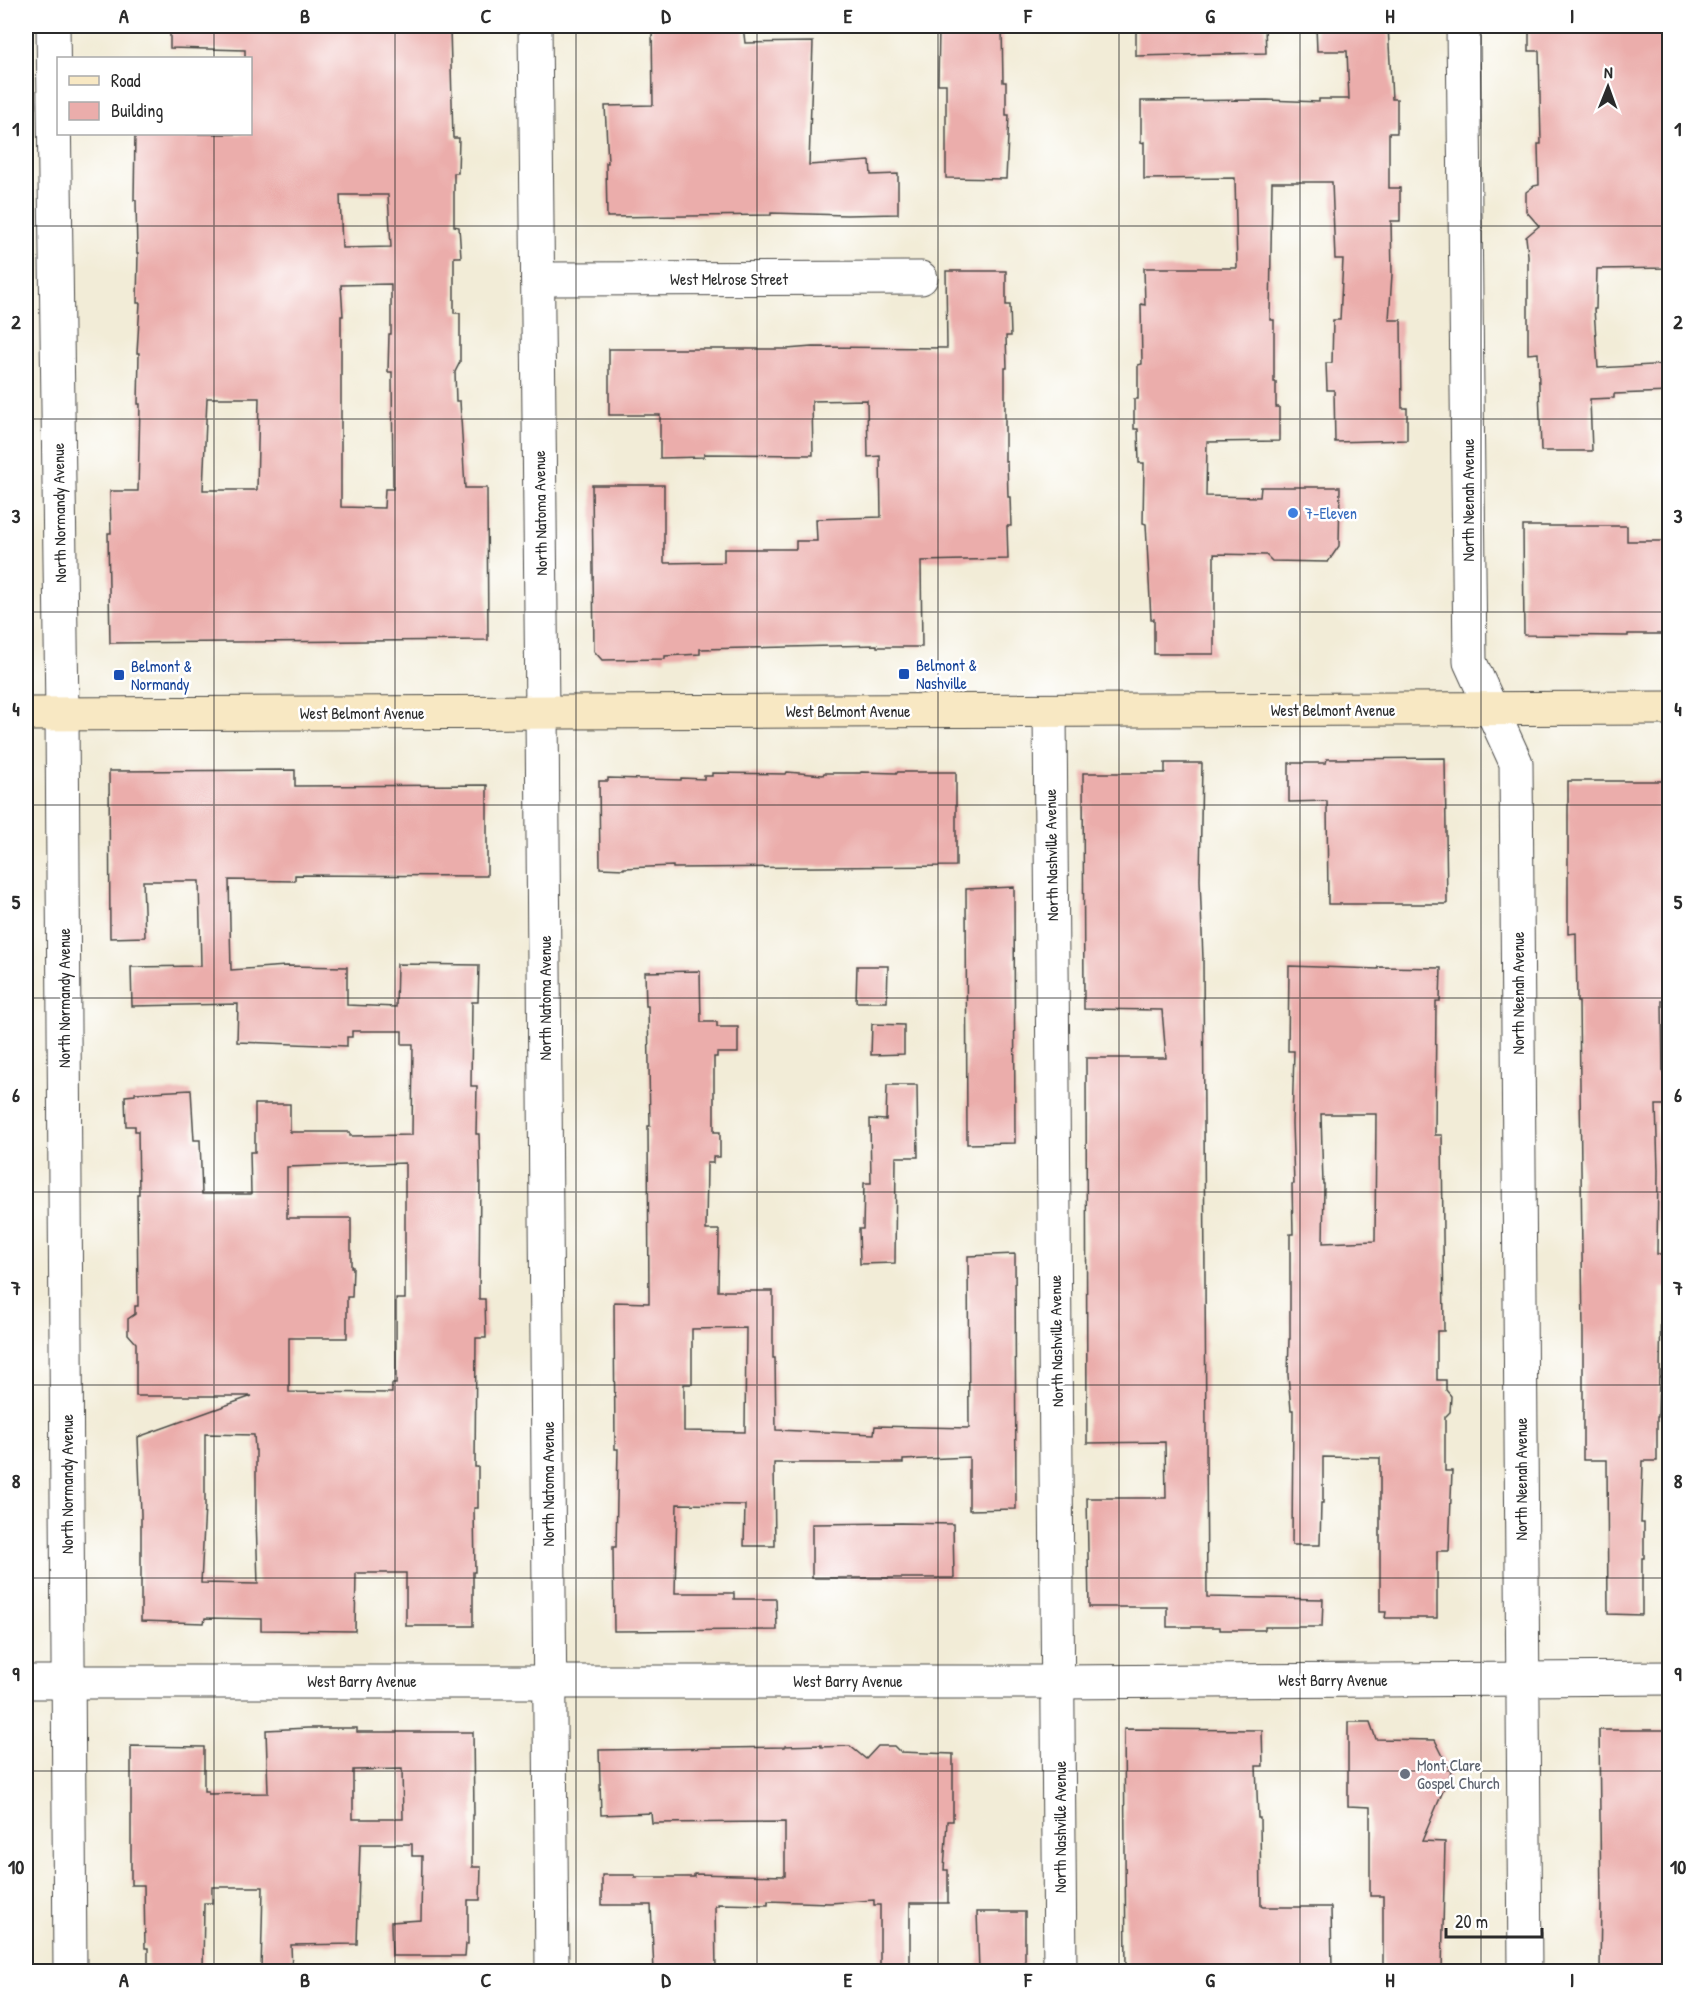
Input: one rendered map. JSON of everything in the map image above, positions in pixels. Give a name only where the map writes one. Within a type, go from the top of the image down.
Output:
[{"type":"main road","name":"West Belmont Avenue","points":[[26,714],[1670,708]]},
{"type":"street","name":"North Normandy Avenue","points":[[53,26],[62,714],[70,1971]]},
{"type":"street","name":"North Natoma Avenue","points":[[535,26],[552,1971]]},
{"type":"street","name":"North Neenah Avenue","points":[[1463,26],[1470,662],[1516,764],[1525,1971]]},
{"type":"street","name":"West Melrose Street","points":[[538,279],[921,278]]},
{"type":"street","name":"North Nashville Avenue","points":[[1050,711],[1060,1971]]},
{"type":"street","name":"West Barry Avenue","points":[[26,1682],[1059,1682],[1670,1678]]},
{"type":"building","points":[[170,26],[450,28],[453,138],[459,138],[458,173],[454,173],[454,226],[459,227],[461,257],[454,257],[454,313],[460,313],[460,362],[455,372],[456,401],[460,401],[465,488],[487,488],[488,640],[110,643],[108,533],[111,533],[110,491],[138,491],[140,404],[138,404],[139,353],[137,353],[140,303],[137,303],[135,135],[252,135],[252,57],[245,57],[245,50],[170,48]],"holes":[[[340,195],[388,195],[391,247],[342,248]],[[391,284],[388,372],[392,372],[393,489],[385,489],[384,508],[341,507],[341,316],[343,316],[341,285]],[[207,398],[259,398],[257,490],[203,490]]]},
{"type":"building","points":[[652,26],[743,26],[745,43],[813,42],[809,165],[870,161],[871,175],[898,174],[898,214],[771,213],[771,215],[607,217],[606,163],[608,163],[605,106],[653,105]]},
{"type":"building","points":[[939,26],[1002,26],[1003,82],[1006,82],[1006,115],[1009,115],[1006,179],[946,178],[946,84],[938,84]]},
{"type":"building","points":[[1136,26],[1265,26],[1266,53],[1136,56]]},
{"type":"building","points":[[1316,26],[1388,26],[1392,99],[1397,99],[1397,133],[1389,133],[1389,188],[1400,188],[1400,221],[1391,221],[1392,274],[1389,320],[1401,320],[1402,408],[1407,408],[1407,440],[1335,442],[1334,390],[1327,390],[1326,363],[1332,363],[1333,320],[1340,320],[1343,259],[1335,259],[1332,182],[1272,182],[1270,320],[1274,320],[1274,382],[1276,382],[1276,407],[1279,407],[1279,441],[1207,442],[1206,496],[1260,497],[1261,487],[1340,487],[1339,546],[1328,562],[1272,561],[1266,555],[1214,554],[1214,654],[1154,654],[1154,619],[1151,619],[1146,524],[1143,523],[1144,463],[1139,463],[1138,429],[1134,429],[1134,399],[1138,399],[1138,365],[1142,364],[1141,304],[1145,305],[1144,268],[1237,268],[1235,178],[1144,179],[1141,101],[1319,102],[1319,99],[1349,99],[1347,51],[1317,51]]},
{"type":"building","points":[[1529,26],[1670,26],[1670,268],[1597,269],[1596,309],[1594,309],[1598,368],[1670,364],[1670,392],[1614,394],[1614,398],[1590,399],[1592,451],[1541,451],[1538,353],[1528,354],[1526,237],[1539,226],[1526,211],[1526,192],[1539,185],[1538,144],[1541,144],[1539,51],[1529,51]]},
{"type":"building","points":[[946,271],[1006,271],[1006,305],[1010,305],[1011,336],[1006,336],[1007,368],[1005,368],[1005,461],[1007,461],[1011,526],[1007,526],[1008,559],[921,561],[922,647],[877,647],[877,645],[700,649],[700,654],[665,656],[665,659],[602,660],[594,651],[592,485],[664,485],[664,563],[724,562],[724,549],[796,549],[796,541],[817,541],[816,519],[881,517],[880,456],[868,457],[867,400],[812,401],[813,455],[704,454],[704,457],[660,458],[660,415],[609,415],[609,349],[947,348]]},
{"type":"building","points":[[1523,526],[1627,526],[1627,541],[1670,541],[1670,634],[1524,635]]},
{"type":"building","points":[[1445,758],[1447,904],[1328,904],[1327,801],[1289,802],[1289,763],[1326,763],[1327,759]]},
{"type":"building","points":[[1165,763],[1202,763],[1200,880],[1203,959],[1207,1597],[1323,1599],[1322,1627],[1220,1630],[1220,1627],[1167,1627],[1167,1607],[1089,1607],[1087,1498],[1166,1498],[1165,1442],[1087,1443],[1086,1058],[1166,1058],[1162,1010],[1084,1009],[1083,773],[1165,773]]},
{"type":"building","points":[[295,770],[295,786],[487,785],[487,876],[295,875],[295,881],[229,880],[231,970],[286,966],[347,967],[347,1005],[396,1007],[397,964],[479,965],[478,1002],[472,1002],[471,1086],[477,1086],[476,1134],[479,1134],[480,1172],[479,1299],[485,1299],[486,1338],[476,1338],[475,1467],[478,1467],[478,1508],[474,1508],[473,1626],[406,1626],[406,1573],[356,1573],[355,1631],[261,1630],[261,1619],[205,1618],[204,1623],[141,1621],[138,1437],[252,1396],[136,1396],[136,1343],[128,1334],[128,1319],[135,1314],[135,1306],[138,1306],[138,1131],[135,1131],[135,1126],[126,1126],[125,1096],[135,1095],[135,1093],[191,1090],[194,1140],[200,1140],[202,1194],[251,1194],[250,1152],[255,1152],[255,1104],[290,1104],[290,1132],[350,1132],[350,1136],[412,1135],[413,1044],[402,1044],[402,1031],[352,1031],[352,1037],[347,1037],[347,1046],[237,1042],[238,1004],[132,1006],[131,967],[201,966],[199,881],[143,881],[145,937],[110,938],[109,771]],"holes":[[[405,1163],[405,1299],[396,1299],[396,1384],[392,1384],[392,1393],[289,1392],[289,1338],[347,1338],[347,1297],[352,1297],[353,1267],[351,1267],[351,1218],[287,1218],[287,1167]],[[205,1434],[254,1435],[258,1584],[201,1583],[205,1506]]]},
{"type":"building","points":[[787,772],[823,775],[824,773],[861,772],[956,772],[956,866],[600,868],[599,781],[608,781],[608,778],[704,779],[704,776],[712,776],[712,773],[786,774]]},
{"type":"building","points":[[1568,781],[1670,781],[1670,1000],[1662,1001],[1663,1073],[1668,1073],[1668,1105],[1656,1105],[1657,1254],[1669,1254],[1669,1288],[1661,1288],[1657,1461],[1643,1461],[1642,1615],[1608,1614],[1607,1460],[1583,1460],[1579,1002],[1577,1002],[1576,933],[1568,934]]},
{"type":"building","points":[[1014,887],[1015,1143],[967,1144],[966,889]]},
{"type":"building","points":[[857,966],[888,966],[887,1002],[856,1002]]},
{"type":"building","points":[[1289,966],[1378,969],[1378,967],[1441,968],[1440,1001],[1436,1001],[1435,1135],[1442,1135],[1444,1331],[1437,1331],[1437,1380],[1446,1380],[1446,1390],[1451,1396],[1450,1412],[1445,1417],[1445,1471],[1452,1471],[1449,1551],[1437,1551],[1437,1618],[1385,1618],[1386,1612],[1380,1612],[1380,1458],[1323,1457],[1320,1545],[1292,1545],[1293,1410],[1291,1410],[1288,1375],[1290,1234],[1293,1234],[1292,1184],[1294,1184],[1292,1123],[1294,1051],[1288,1051]],"holes":[[[1321,1114],[1376,1114],[1375,1241],[1323,1243],[1324,1184]]]},
{"type":"building","points":[[700,971],[701,1022],[717,1022],[717,1027],[738,1027],[738,1053],[717,1053],[717,1057],[714,1057],[714,1132],[720,1132],[720,1157],[713,1157],[713,1163],[707,1163],[706,1230],[719,1230],[718,1291],[773,1291],[776,1430],[874,1434],[875,1426],[969,1428],[968,1256],[1015,1254],[1016,1509],[969,1510],[969,1457],[903,1460],[903,1463],[774,1463],[775,1546],[744,1546],[745,1505],[677,1504],[675,1593],[734,1593],[734,1599],[776,1599],[777,1630],[614,1631],[613,1547],[616,1547],[618,1449],[615,1449],[614,1302],[649,1303],[648,1126],[650,1126],[648,1006],[646,1006],[645,972]],"holes":[[[746,1328],[745,1432],[684,1431],[684,1384],[692,1384],[692,1329]]]},
{"type":"building","points":[[872,1024],[904,1025],[904,1054],[871,1055]]},
{"type":"building","points":[[887,1085],[917,1085],[918,1157],[896,1157],[895,1263],[860,1264],[859,1229],[863,1229],[864,1183],[871,1183],[870,1119],[886,1120]]},
{"type":"building","points":[[812,1524],[953,1524],[954,1578],[812,1578]]},
{"type":"building","points":[[1348,1722],[1370,1722],[1376,1739],[1435,1740],[1451,1772],[1422,1841],[1445,1842],[1442,1971],[1383,1971],[1383,1896],[1370,1896],[1370,1807],[1348,1806]]},
{"type":"building","points":[[357,1728],[357,1732],[473,1732],[472,1867],[481,1867],[480,1900],[468,1900],[468,1944],[466,1944],[465,1956],[392,1956],[391,1922],[421,1920],[422,1856],[412,1856],[412,1844],[360,1844],[357,1944],[291,1945],[292,1971],[261,1971],[263,1887],[212,1887],[212,1903],[204,1903],[203,1971],[148,1971],[148,1948],[145,1948],[144,1885],[131,1885],[131,1746],[204,1747],[204,1791],[208,1791],[208,1794],[268,1793],[266,1730]],"holes":[[[402,1769],[403,1819],[353,1819],[353,1770]]]},
{"type":"building","points":[[1124,1729],[1262,1730],[1263,1766],[1256,1766],[1258,1818],[1260,1818],[1261,1906],[1331,1907],[1332,1971],[1126,1971]]},
{"type":"building","points":[[1599,1730],[1670,1730],[1670,1971],[1600,1971]]},
{"type":"building","points":[[821,1745],[821,1747],[850,1746],[866,1759],[878,1746],[894,1746],[900,1752],[953,1754],[953,1821],[947,1821],[944,1870],[948,1870],[948,1903],[910,1903],[910,1969],[880,1969],[880,1905],[874,1905],[874,1900],[830,1903],[768,1901],[768,1905],[718,1904],[715,1906],[716,1971],[654,1971],[651,1905],[602,1905],[602,1875],[635,1875],[635,1877],[694,1877],[694,1874],[785,1876],[785,1822],[652,1823],[651,1813],[601,1815],[599,1750]]},
{"type":"building","points":[[977,1912],[1025,1912],[1025,1971],[979,1971]]},
{"type":"place","name":"7-Eleven","points":[[1293,513]]},
{"type":"place","name":"Belmont & Nashville","points":[[904,674]]},
{"type":"place","name":"Belmont & Normandy","points":[[119,675]]},
{"type":"place","name":"Mont Clare Gospel Church","points":[[1405,1774]]}]
